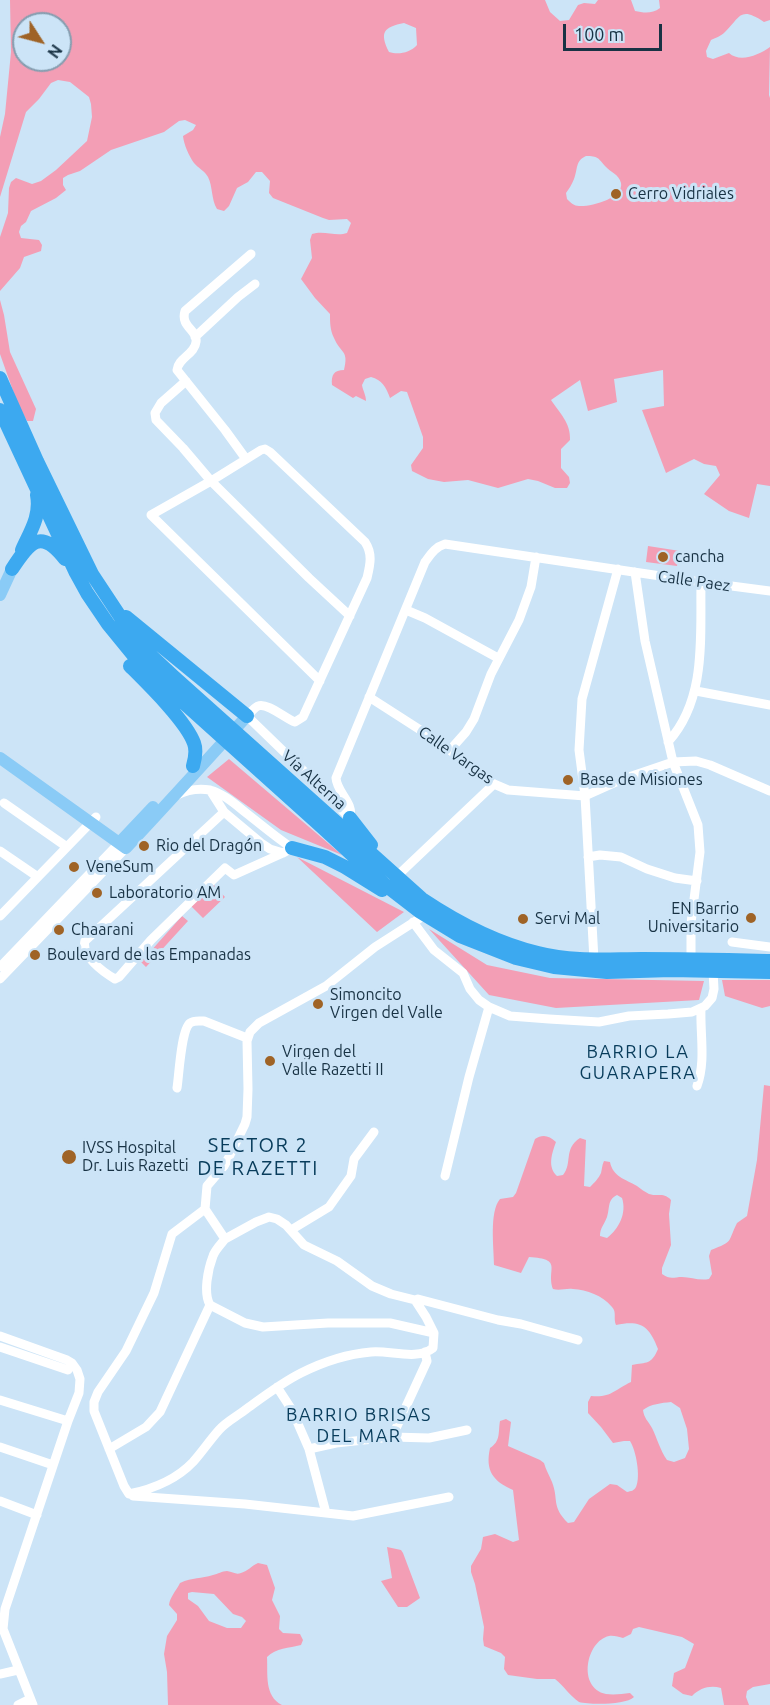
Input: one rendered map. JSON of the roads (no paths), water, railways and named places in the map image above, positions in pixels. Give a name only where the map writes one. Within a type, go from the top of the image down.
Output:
[{"type":"highway","name":"Vía Alterna","points":[[0,378],[37,462],[92,574],[126,627],[149,654],[422,899],[461,923],[497,940],[537,953],[575,960],[770,961]]},
{"type":"highway","name":"Vía Alterna","points":[[0,410],[76,573],[117,637],[155,677],[419,916],[476,943],[516,958],[554,967],[607,972],[770,972]]},
{"type":"highway","points":[[12,569],[38,514],[36,487]]},
{"type":"highway","points":[[12,569],[26,548],[41,541],[50,543],[76,573]]},
{"type":"highway","points":[[111,603],[245,718]]},
{"type":"highway","points":[[117,637],[128,663],[185,726],[194,743],[196,755],[193,766]]},
{"type":"highway","points":[[350,818],[396,877]]},
{"type":"highway","points":[[288,850],[325,857],[419,916]]},
{"type":"main road","points":[[0,595],[12,569]]},
{"type":"main road","points":[[125,842],[175,796],[245,718]]},
{"type":"main road","points":[[125,842],[193,766],[213,753]]},
{"type":"main road","points":[[1,758],[125,842]]},
{"type":"main road","points":[[1,758],[93,820]]},
{"type":"street","points":[[246,459],[177,370],[177,365],[194,348],[196,342],[184,321],[184,313],[250,254]]},
{"type":"street","points":[[195,337],[255,284]]},
{"type":"street","points":[[186,381],[161,403],[155,413],[155,418],[211,481],[309,579],[350,616]]},
{"type":"street","points":[[320,681],[151,515],[265,449],[367,545],[370,556],[367,578],[350,616],[320,681],[303,717],[298,721],[290,720],[263,705],[258,706],[245,718],[304,771],[350,818]]},
{"type":"street","name":"Calle Paez","points":[[406,610],[425,562],[432,551],[445,544],[770,591]]},
{"type":"street","points":[[450,750],[474,719],[498,658],[523,611],[531,586],[536,557]]},
{"type":"street","points":[[594,960],[585,796],[579,750],[582,699],[618,569]]},
{"type":"street","points":[[635,572],[645,641],[668,742],[673,762],[698,825],[700,852],[690,923],[690,959]]},
{"type":"street","points":[[668,742],[679,731],[690,711],[696,691],[699,666],[701,582]]},
{"type":"street","points":[[350,818],[350,806],[337,785],[336,778],[406,610],[498,658]]},
{"type":"street","points":[[696,691],[770,705]]},
{"type":"street","name":"Calle Vargas","points":[[369,697],[450,750],[494,784],[508,790],[585,796]]},
{"type":"street","points":[[585,796],[623,779],[673,762],[696,761],[770,791]]},
{"type":"street","points":[[396,877],[494,784]]},
{"type":"street","points":[[175,796],[187,790],[210,790],[231,801],[278,839],[288,850]]},
{"type":"street","points":[[210,790],[224,812],[261,843],[270,849],[288,850]]},
{"type":"street","points":[[4,804],[66,848]]},
{"type":"street","points":[[224,812],[85,941],[83,946],[85,951],[109,976],[115,979],[119,977],[151,940],[225,868],[234,875],[288,850]]},
{"type":"street","points":[[2,912],[93,820]]},
{"type":"street","points":[[0,967],[125,842]]},
{"type":"street","points":[[0,980],[125,842]]},
{"type":"street","points":[[0,851],[38,877]]},
{"type":"street","points":[[588,857],[600,855],[621,857],[656,872],[696,881]]},
{"type":"street","points":[[225,1239],[204,1209],[207,1186],[225,1166],[247,1117],[247,1038],[252,1029],[326,986],[419,916],[429,946],[460,969],[474,995],[489,1007],[510,1016],[600,1022],[625,1016],[692,1012],[701,1009],[712,998],[713,971]]},
{"type":"street","points":[[732,942],[770,947]]},
{"type":"street","points":[[445,1176],[466,1087],[489,1007]]},
{"type":"street","points":[[698,1086],[702,1073],[701,1009]]},
{"type":"street","points":[[177,1088],[184,1035],[190,1023],[204,1021],[247,1038]]},
{"type":"street","points":[[291,1230],[329,1207],[351,1176],[354,1159],[374,1132]]},
{"type":"street","points":[[204,1209],[172,1234],[154,1293],[126,1351],[98,1392],[94,1402],[94,1411],[129,1494],[139,1497],[245,1504],[353,1516],[449,1497]]},
{"type":"street","points":[[434,1333],[390,1323],[328,1323],[262,1327],[245,1323],[210,1305],[207,1299],[206,1289],[213,1254],[225,1239],[269,1217],[277,1219],[291,1230],[304,1245],[337,1261],[372,1286],[391,1294],[521,1324],[578,1340]]},
{"type":"street","points":[[129,1494],[153,1488],[174,1477],[192,1463],[220,1428],[302,1372],[348,1355],[373,1352],[413,1354],[434,1348],[434,1333],[415,1300]]},
{"type":"street","points":[[109,1449],[146,1427],[160,1412],[210,1305]]},
{"type":"street","points":[[0,1336],[67,1360],[77,1370],[80,1379],[79,1393],[37,1515],[5,1593],[2,1631],[31,1702],[18,1705]]},
{"type":"street","points":[[0,1347],[68,1370]]},
{"type":"street","points":[[392,1437],[427,1360],[425,1352]]},
{"type":"street","points":[[277,1387],[292,1410],[309,1449],[326,1514]]},
{"type":"street","points":[[0,1400],[68,1421]]},
{"type":"street","points":[[309,1449],[336,1443],[392,1437],[429,1438],[467,1430]]},
{"type":"street","points":[[0,1447],[53,1465]]},
{"type":"street","points":[[0,1501],[37,1515]]},
{"type":"street","points":[[0,1674],[18,1671]]},
{"type":"place","name":"Cerro Vidriales","points":[[616,194]]},
{"type":"place","name":"cancha","points":[[663,557]]},
{"type":"place","name":"Base de Misiones","points":[[568,780]]},
{"type":"place","name":"Rio del Dragón","points":[[144,846]]},
{"type":"place","name":"VeneSum","points":[[74,867]]},
{"type":"place","name":"Laboratorio AM","points":[[97,893]]},
{"type":"place","name":"EN Barrio Universitario","points":[[751,918]]},
{"type":"place","name":"Servi Mal","points":[[523,919]]},
{"type":"place","name":"Chaarani","points":[[59,930]]},
{"type":"place","name":"Boulevard de las Empanadas","points":[[35,955]]},
{"type":"place","name":"Simoncito Virgen del Valle","points":[[318,1004]]},
{"type":"place","name":"Virgen del Valle Razetti II","points":[[270,1061]]},
{"type":"place","name":"IVSS Hospital Dr. Luis Razetti","points":[[69,1157]]},
{"type":"district","name":"BARRIO LA GUARAPERA","points":[[638,1062]]},
{"type":"district","name":"SECTOR 2 DE RAZETTI","points":[[258,1156]]},
{"type":"district","name":"BARRIO BRISAS DEL MAR","points":[[359,1425]]}]
